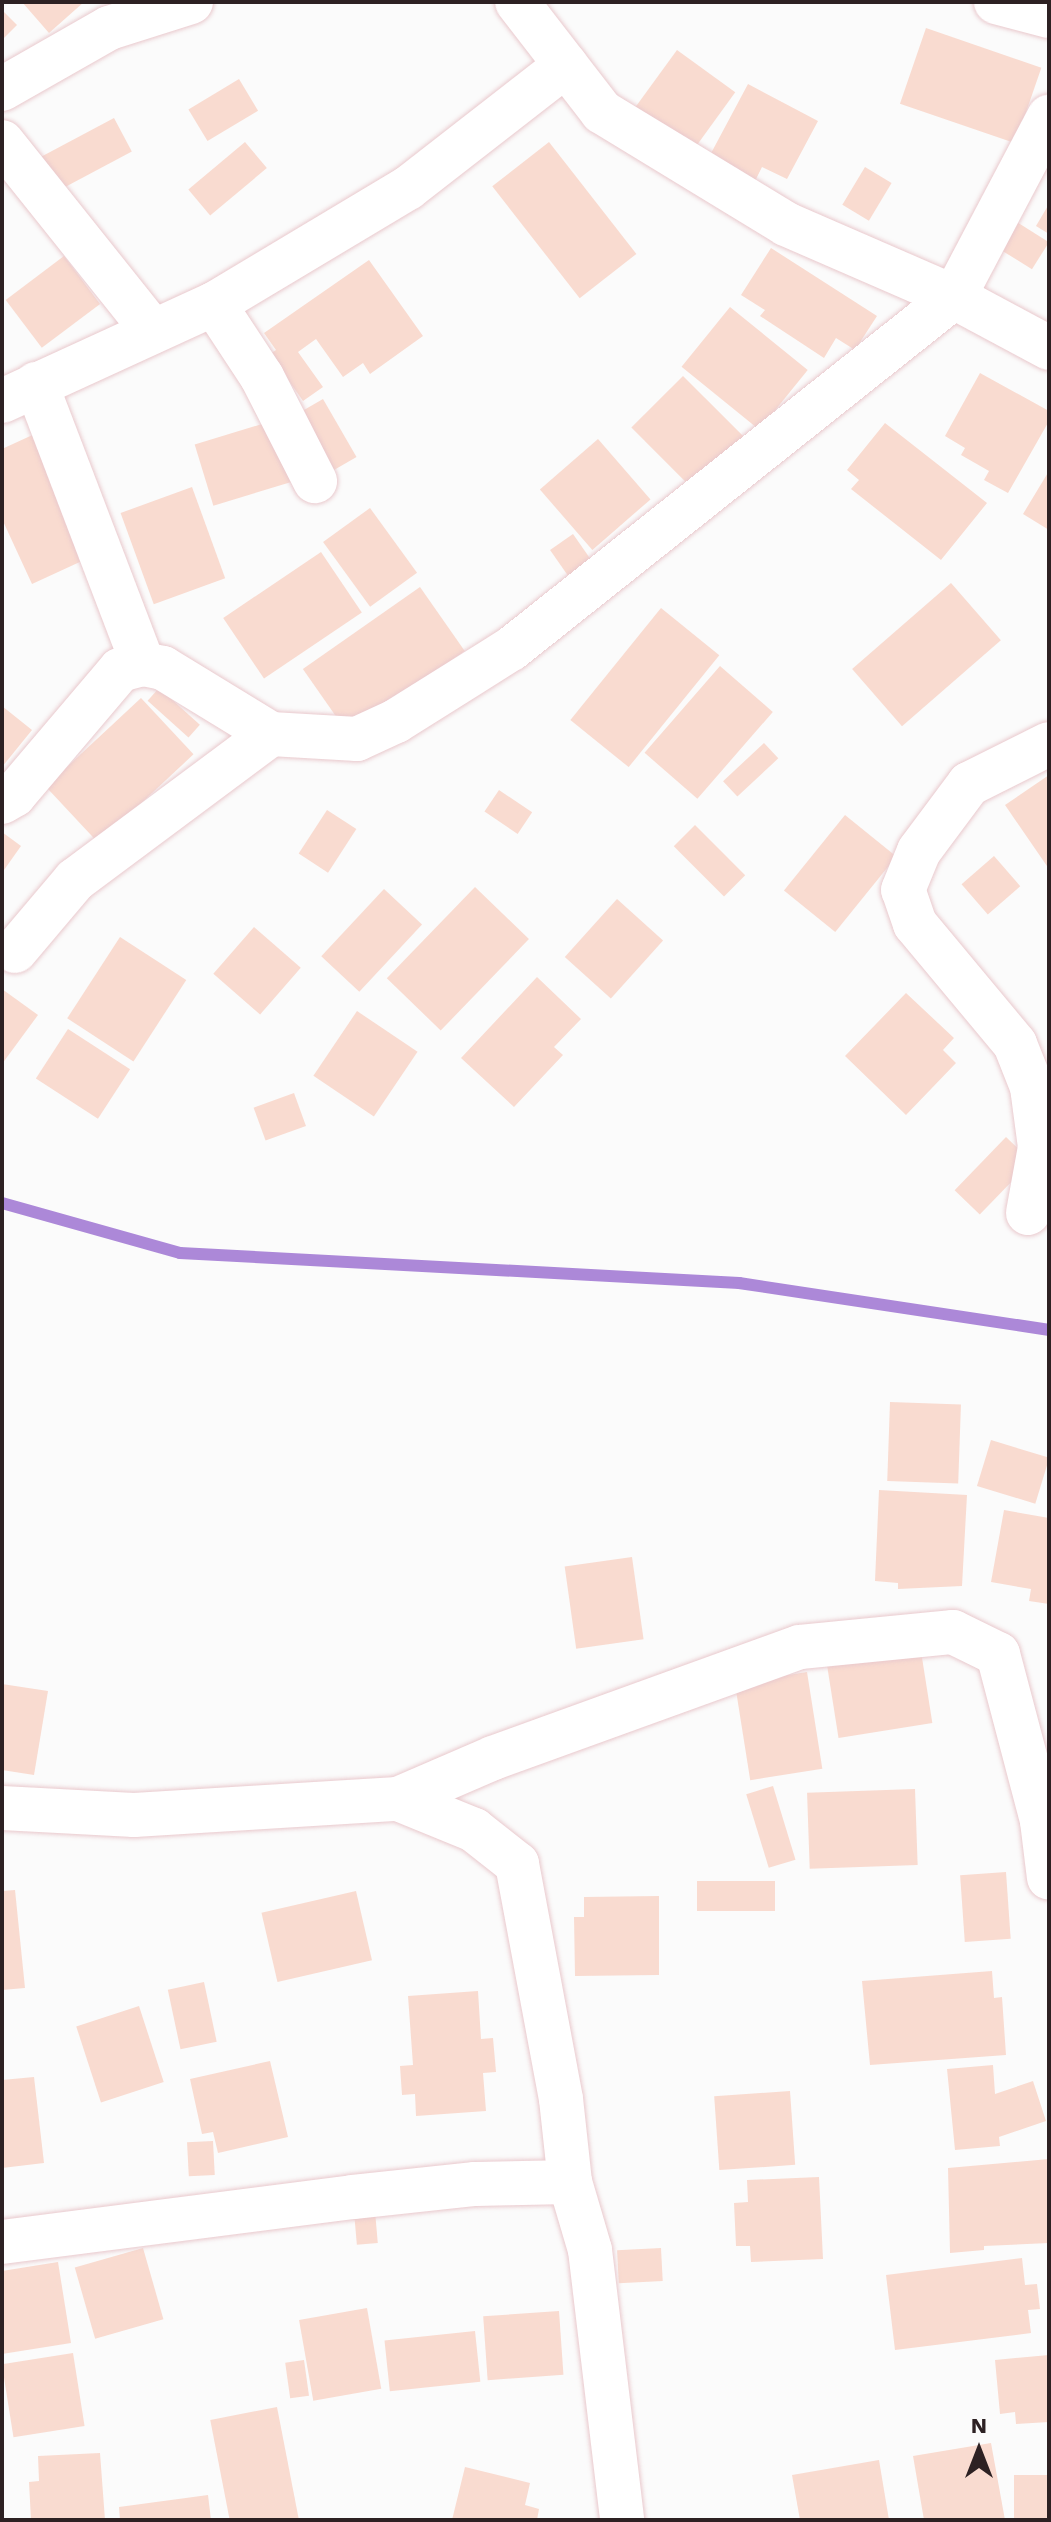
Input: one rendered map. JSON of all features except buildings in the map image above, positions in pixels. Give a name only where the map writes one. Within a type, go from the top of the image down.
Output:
[{"type":"street","points":[[2,89],[109,28],[191,2]]},
{"type":"street","points":[[517,2],[602,112],[786,224],[954,297],[1049,348]]},
{"type":"street","points":[[996,2],[1049,16]]},
{"type":"street","points":[[143,664],[19,392],[214,304],[408,188],[566,65]]},
{"type":"street","points":[[2,802],[14,795],[120,670],[143,664],[163,668],[271,734],[357,739],[396,721],[511,649],[954,297],[1049,117]]},
{"type":"street","points":[[2,142],[153,331]]},
{"type":"street","points":[[214,304],[262,377],[315,481]]},
{"type":"street","points":[[15,951],[75,880],[271,734]]},
{"type":"street","points":[[1028,1213],[1040,1147],[1032,1087],[1015,1044],[915,924],[903,890],[919,851],[969,784],[1049,744]]},
{"type":"street","points":[[2,1808],[134,1815],[398,1799],[493,1758],[800,1647],[953,1632],[998,1654],[1042,1821],[1049,1878]]},
{"type":"street","points":[[398,1799],[474,1830],[517,1864],[561,2099],[570,2182],[590,2250],[622,2520]]},
{"type":"street","points":[[2,2242],[429,2189],[570,2182]]},
{"type":"waterway","points":[[2,1203],[180,1253],[739,1283],[1049,1330]]}]
